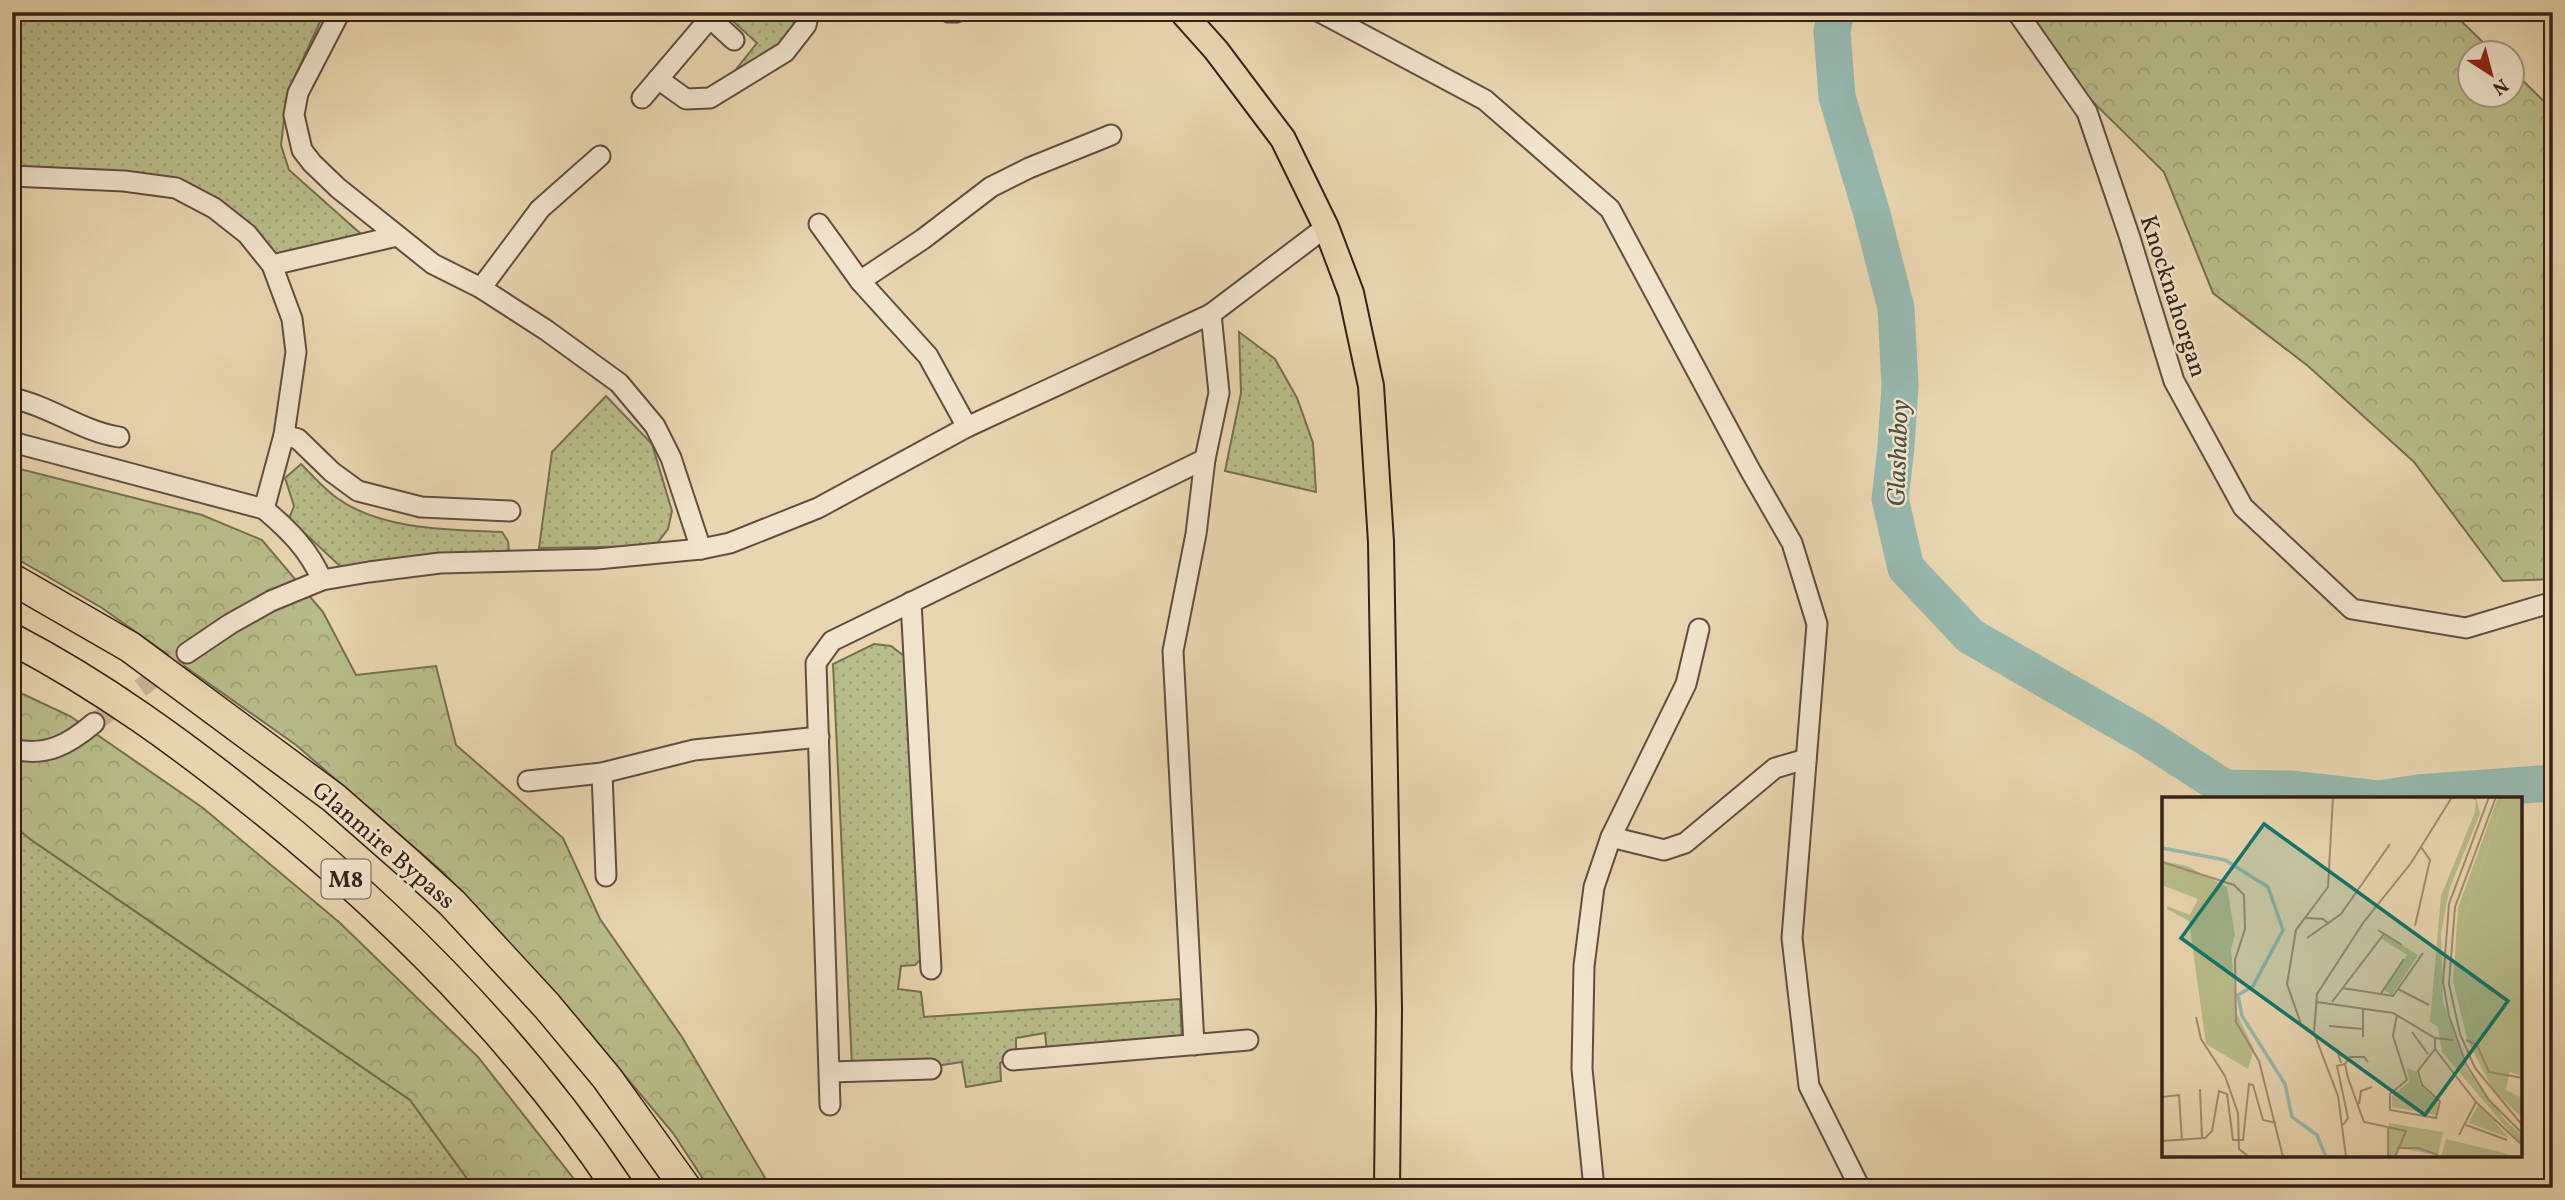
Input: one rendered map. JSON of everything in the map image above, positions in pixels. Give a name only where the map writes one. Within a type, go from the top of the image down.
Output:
[{"type":"highway","name":"Glanmire Bypass","points":[[12,579],[130,647],[334,798],[408,863],[452,903],[547,1006],[607,1078],[686,1188]]},
{"type":"highway","name":"Glanmire Bypass","points":[[12,639],[52,660],[169,736],[311,848],[365,896],[490,1023],[589,1143],[618,1188]]},
{"type":"main road","points":[[1182,12],[1216,50],[1283,139],[1326,227],[1351,293],[1371,386],[1377,444],[1381,542],[1389,1010],[1387,1188]]},
{"type":"street","points":[[340,12],[298,93],[294,115],[302,150],[338,188],[433,264],[481,288],[546,330],[618,383],[655,426],[671,458],[701,549]]},
{"type":"street","points":[[658,79],[686,99],[710,98],[785,52],[806,25],[808,12]]},
{"type":"street","points":[[949,12],[956,12]]},
{"type":"street","points":[[1320,12],[1485,100],[1610,209],[1792,543],[1817,624],[1792,938],[1809,1086],[1860,1188]]},
{"type":"street","name":"Knocknahorgan","points":[[2017,12],[2087,113],[2129,235],[2174,381],[2243,507],[2353,609],[2466,628],[2550,602]]},
{"type":"street","points":[[642,98],[710,19],[734,40]]},
{"type":"street","points":[[860,281],[923,239],[991,187],[1028,168],[1111,135]]},
{"type":"street","points":[[481,288],[540,209],[600,156]]},
{"type":"street","points":[[12,176],[124,181],[176,188],[214,208],[247,234],[272,265],[292,319],[296,352],[284,435],[264,509]]},
{"type":"street","points":[[820,224],[860,281],[928,356],[967,427]]},
{"type":"street","points":[[187,653],[271,601],[322,580],[440,563],[597,559],[701,549],[730,543],[818,508],[967,427],[1211,314],[1326,227]]},
{"type":"street","points":[[272,265],[397,236]]},
{"type":"street","points":[[1194,1045],[1173,651],[1196,534],[1205,459],[1219,393],[1211,314]]},
{"type":"street","points":[[12,399],[35,403],[99,433],[119,437]]},
{"type":"street","points":[[284,435],[298,439],[332,472],[358,491],[421,506],[510,511]]},
{"type":"street","points":[[12,442],[264,509],[289,530],[313,559],[322,580]]},
{"type":"street","points":[[830,1105],[816,663],[832,641],[1205,459]]},
{"type":"street","points":[[911,602],[931,969]]},
{"type":"street","points":[[1594,1188],[1582,1069],[1584,966],[1594,887],[1611,837],[1686,684],[1699,629]]},
{"type":"street","points":[[12,749],[38,753],[55,749],[74,740],[94,723]]},
{"type":"street","points":[[528,781],[602,773],[694,750],[819,737]]},
{"type":"street","points":[[1611,837],[1664,850],[1685,844],[1775,768],[1806,759]]},
{"type":"street","points":[[602,773],[606,876]]},
{"type":"street","points":[[1013,1060],[1248,1040]]},
{"type":"street","points":[[830,1072],[931,1069]]},
{"type":"green space","points":[[12,12],[321,12],[320,22],[287,94],[281,145],[289,170],[361,234],[275,254],[245,225],[188,183],[12,169]]},
{"type":"green space","points":[[723,12],[795,12],[793,28],[783,44],[729,78],[757,43]]},
{"type":"green space","points":[[2002,12],[2452,12],[2479,38],[2456,38],[2456,108],[2526,108],[2526,84],[2553,110],[2553,579],[2503,581],[2414,462],[2308,366],[2213,293],[2164,172]]},
{"type":"green space","points":[[1239,332],[1275,359],[1297,398],[1313,443],[1316,492],[1225,471],[1241,393]]},
{"type":"green space","points":[[606,396],[652,444],[672,511],[668,529],[655,546],[539,548],[552,452]]},
{"type":"green space","points":[[301,464],[332,494],[355,509],[374,517],[416,526],[502,532],[508,541],[509,552],[342,568],[295,524],[288,521],[294,506],[285,478]]},
{"type":"green space","points":[[12,467],[202,515],[262,540],[323,612],[356,675],[436,666],[456,745],[563,838],[600,919],[682,1037],[771,1188],[709,1188],[673,1133],[555,992],[444,873],[296,745],[102,608],[12,556]]},
{"type":"green space","points":[[874,644],[891,646],[908,659],[921,959],[915,965],[901,966],[898,989],[921,992],[924,1017],[1180,999],[1182,1040],[1047,1051],[1045,1033],[1016,1038],[1016,1055],[1000,1063],[1001,1081],[966,1087],[962,1062],[865,1077],[852,1066],[833,664]]},
{"type":"green space","points":[[12,689],[70,716],[203,808],[340,923],[478,1057],[581,1188],[474,1188],[410,1100],[12,824]]},
{"type":"green space","points":[[12,824],[410,1100],[474,1188],[12,1188]]},
{"type":"waterway","name":"Glashaboy","points":[[1836,12],[1832,31],[1837,97],[1872,214],[1896,308],[1900,386],[1890,499],[1906,568],[1970,636],[2146,737],[2225,788],[2290,789],[2360,797]]},
{"type":"waterway","name":"Glashaboy","points":[[2392,797],[2553,783]]},
{"type":"tunnel","points":[[94,723],[187,653]]}]
